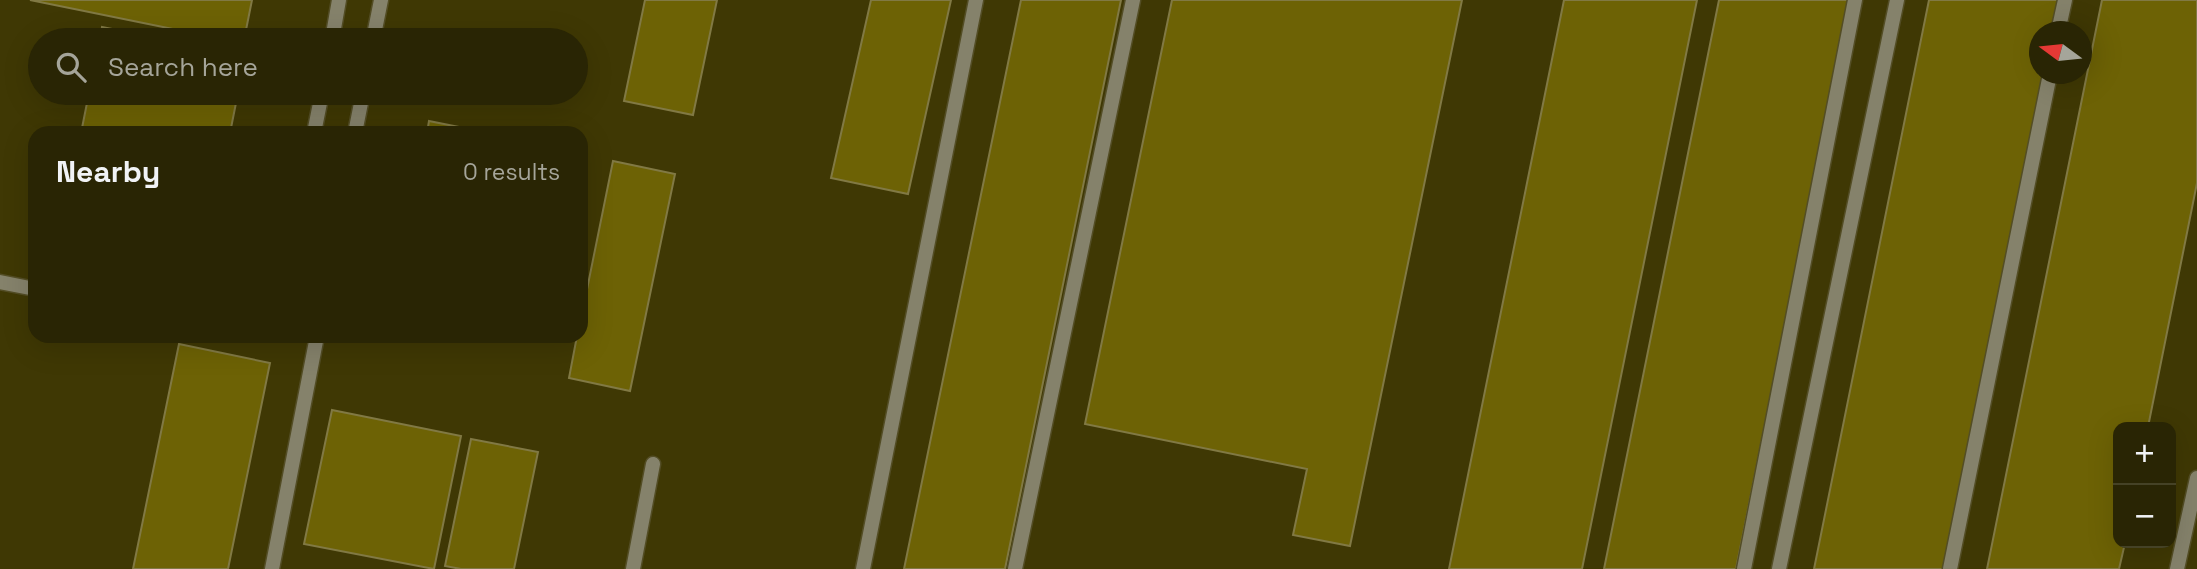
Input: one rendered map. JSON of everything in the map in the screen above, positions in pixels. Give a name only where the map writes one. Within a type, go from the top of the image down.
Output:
[{"type":"lane","points":[[334,28],[339,0]]},
{"type":"lane","points":[[375,28],[381,0]]},
{"type":"lane","points":[[863,569],[976,0]]},
{"type":"lane","points":[[1015,569],[1133,0]]},
{"type":"lane","points":[[1744,569],[1855,0]]},
{"type":"lane","points":[[1779,569],[1897,0]]},
{"type":"lane","points":[[2061,21],[2065,0]]},
{"type":"lane","points":[[1950,569],[2048,84]]},
{"type":"lane","points":[[315,126],[320,105]]},
{"type":"lane","points":[[356,126],[361,105]]},
{"type":"lane","points":[[0,282],[28,288]]},
{"type":"lane","points":[[272,569],[316,343]]},
{"type":"lane","points":[[633,569],[653,464]]},
{"type":"lane","points":[[2177,569],[2197,478]]},
{"type":"shaded area","points":[[0,0],[2197,0],[2197,569],[0,569]]},
{"type":"building","points":[[30,0],[252,0],[246,28],[168,28]]},
{"type":"building","points":[[645,0],[717,0],[693,115],[624,101]]},
{"type":"building","points":[[871,0],[951,0],[908,194],[831,178]]},
{"type":"building","points":[[1021,0],[1121,0],[1005,569],[904,569]]},
{"type":"building","points":[[1172,0],[1462,0],[1350,546],[1293,535],[1307,469],[1085,424]]},
{"type":"building","points":[[1564,0],[1697,0],[1582,569],[1449,569]]},
{"type":"building","points":[[1719,0],[1851,0],[1736,569],[1604,569]]},
{"type":"building","points":[[1929,0],[2062,0],[2057,21],[2029,21],[2029,84],[2045,84],[1947,569],[1814,569]]},
{"type":"building","points":[[2102,0],[2197,0],[2197,183],[2149,422],[2113,422],[2113,548],[2124,548],[2119,569],[1987,569],[2085,84],[2092,84],[2092,49]]},
{"type":"building","points":[[87,105],[236,105],[231,126],[82,126]]},
{"type":"building","points":[[429,121],[454,126],[428,126]]},
{"type":"building","points":[[613,161],[675,174],[630,391],[569,378],[576,343],[588,343],[588,284]]},
{"type":"building","points":[[179,344],[270,363],[228,569],[133,569]]},
{"type":"building","points":[[332,410],[461,436],[434,569],[304,544]]},
{"type":"building","points":[[471,439],[538,452],[514,569],[461,569],[445,566]]}]
